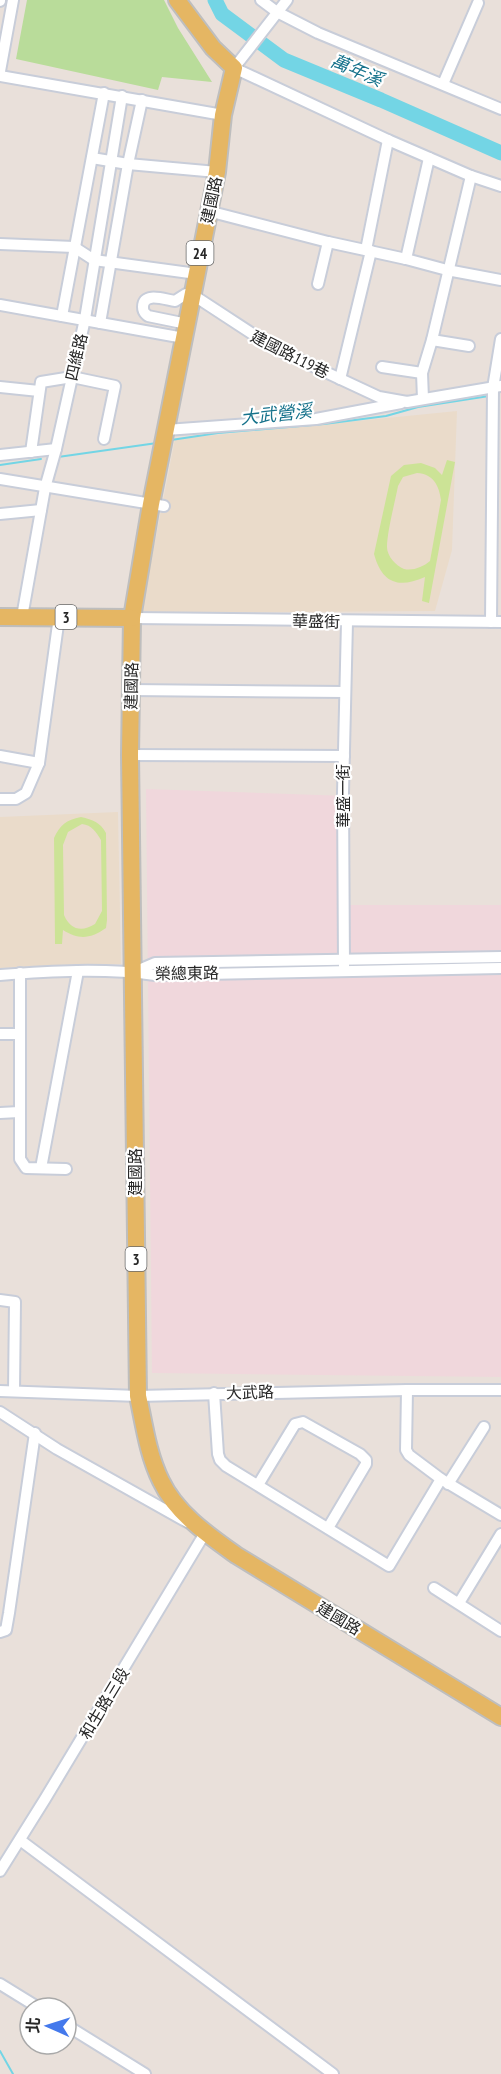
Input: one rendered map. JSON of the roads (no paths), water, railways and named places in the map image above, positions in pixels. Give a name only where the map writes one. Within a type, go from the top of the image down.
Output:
[{"type":"main road","points":[[177,0],[213,48],[234,68]]},
{"type":"main road","name":"建國路","points":[[234,68],[223,115],[217,172],[164,438],[157,505],[132,618],[130,755],[138,1396],[153,1461],[161,1482],[178,1507],[206,1533],[236,1555],[501,1717]]},
{"type":"main road","name":"3","points":[[0,617],[132,618]]},
{"type":"street","points":[[0,71],[14,0]]},
{"type":"street","points":[[261,0],[277,12],[318,33],[501,109]]},
{"type":"street","points":[[287,0],[234,68],[388,140],[471,176],[501,186]]},
{"type":"street","points":[[443,84],[478,3]]},
{"type":"street","points":[[0,76],[223,115]]},
{"type":"street","name":"四維路","points":[[62,316],[104,93]]},
{"type":"street","name":"四維路","points":[[22,617],[45,488],[55,455],[85,319],[122,96]]},
{"type":"street","name":"四維路","points":[[100,323],[128,164],[142,100]]},
{"type":"street","points":[[340,379],[369,251],[388,140]]},
{"type":"street","points":[[92,158],[128,164],[217,172]]},
{"type":"street","points":[[406,259],[429,158]]},
{"type":"street","points":[[423,399],[422,373],[471,176]]},
{"type":"street","points":[[208,211],[328,242],[447,270],[501,280]]},
{"type":"street","points":[[318,284],[328,242]]},
{"type":"street","points":[[0,244],[74,247],[94,260],[196,274]]},
{"type":"street","points":[[185,331],[148,316],[142,308],[148,298],[175,301],[186,294],[193,295]]},
{"type":"street","name":"建國路119巷","points":[[193,295],[274,348],[379,397],[407,402],[497,387]]},
{"type":"street","points":[[0,305],[100,323],[185,331]]},
{"type":"street","points":[[496,622],[493,410],[501,339]]},
{"type":"street","points":[[432,340],[469,346]]},
{"type":"street","points":[[382,367],[422,373]]},
{"type":"street","points":[[31,452],[41,382],[72,377],[115,386],[104,439]]},
{"type":"street","points":[[0,387],[39,391]]},
{"type":"street","points":[[164,438],[316,419],[407,402]]},
{"type":"street","points":[[0,455],[31,452],[55,455]]},
{"type":"street","points":[[0,479],[157,505]]},
{"type":"street","points":[[0,514],[41,510]]},
{"type":"street","points":[[0,800],[16,799],[26,793],[39,763],[60,616]]},
{"type":"street","name":"華盛街","points":[[132,618],[496,622]]},
{"type":"street","name":"華盛一街","points":[[344,965],[344,756],[347,621]]},
{"type":"street","points":[[130,690],[345,692]]},
{"type":"street","points":[[130,755],[344,756]]},
{"type":"street","points":[[0,756],[39,763]]},
{"type":"street","name":"榮總東路","points":[[0,975],[134,972],[155,975],[263,966],[405,964],[501,957]]},
{"type":"street","name":"榮總東路","points":[[405,964],[501,968]]},
{"type":"street","points":[[41,1168],[78,972]]},
{"type":"street","points":[[20,974],[20,1159],[22,1165],[26,1167],[66,1169]]},
{"type":"street","points":[[0,1034],[20,1034]]},
{"type":"street","points":[[0,1113],[19,1112]]},
{"type":"street","points":[[0,1300],[15,1302],[14,1391]]},
{"type":"street","points":[[407,1390],[406,1450],[409,1455],[444,1481],[501,1515]]},
{"type":"street","name":"大武路","points":[[0,1391],[138,1396],[501,1390]]},
{"type":"street","points":[[214,1393],[220,1460],[226,1466],[389,1566],[444,1481],[484,1427]]},
{"type":"street","points":[[0,1412],[35,1432],[57,1449],[206,1533]]},
{"type":"street","points":[[258,1485],[295,1424],[303,1422],[364,1456],[366,1464],[328,1528]]},
{"type":"street","points":[[0,1632],[6,1630],[9,1613],[35,1432]]},
{"type":"street","name":"和生路三段","points":[[0,1871],[206,1533]]},
{"type":"street","points":[[459,1603],[501,1534]]},
{"type":"street","points":[[434,1588],[501,1631]]},
{"type":"street","points":[[20,1840],[333,2074]]},
{"type":"street","points":[[0,1984],[20,1996]]},
{"type":"street","points":[[78,2032],[145,2074]]},
{"type":"waterway","name":"萬年溪","points":[[215,0],[222,14],[284,60],[501,153]]},
{"type":"waterway","name":"大武營溪","points":[[171,440],[386,416],[418,407],[489,396]]},
{"type":"waterway","name":"大武營溪","points":[[58,457],[157,443]]},
{"type":"waterway","name":"大武營溪","points":[[0,465],[41,459]]},
{"type":"waterway","points":[[0,2051],[13,2074]]}]
